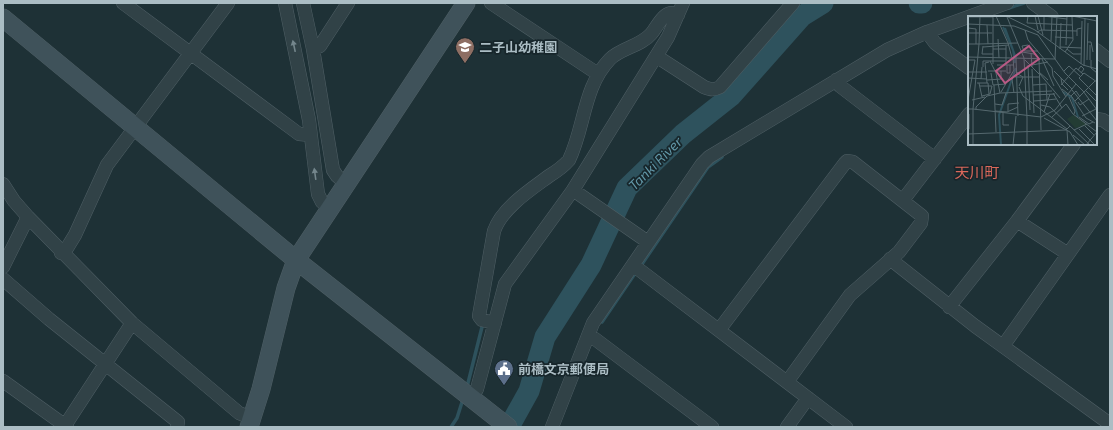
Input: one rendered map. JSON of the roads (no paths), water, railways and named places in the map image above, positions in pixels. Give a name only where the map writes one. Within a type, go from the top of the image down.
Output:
[{"type":"street","points":[[122,3],[299,134],[310,135]]},
{"type":"street","points":[[62,253],[75,235],[102,173],[228,3]]},
{"type":"street","points":[[285,3],[310,135],[318,194],[322,202],[330,208]]},
{"type":"street","points":[[303,3],[313,49],[333,170],[346,184]]},
{"type":"street","points":[[313,49],[320,46],[348,3]]},
{"type":"street","points":[[3,184],[14,201],[28,217],[132,323],[250,422],[261,389],[286,288],[296,260],[466,3]]},
{"type":"street","points":[[491,3],[598,74]]},
{"type":"street","points":[[671,3],[680,9]]},
{"type":"street","points":[[656,56],[704,86],[711,90],[715,90],[720,87],[793,3]]},
{"type":"street","points":[[971,16],[1007,3]]},
{"type":"street","points":[[1033,3],[1051,16]]},
{"type":"street","points":[[495,323],[482,320],[479,316],[495,226],[521,198],[562,168],[569,160],[586,102],[598,74],[610,58],[649,36],[668,13],[680,9]]},
{"type":"street","points":[[471,398],[477,389],[505,284],[573,190],[656,56],[680,9]]},
{"type":"street","points":[[552,427],[593,323],[648,242],[709,157],[886,50],[927,32],[968,17]]},
{"type":"street","points":[[3,18],[134,128],[296,260],[508,427]]},
{"type":"street","points":[[659,23],[667,24],[670,31]]},
{"type":"street","points":[[927,32],[935,42],[968,67]]},
{"type":"street","points":[[1097,51],[1110,61]]},
{"type":"street","points":[[836,80],[840,86],[934,159]]},
{"type":"street","points":[[903,200],[968,115]]},
{"type":"street","points":[[1097,119],[1103,120],[1110,125]]},
{"type":"street","points":[[949,307],[1017,221],[1072,145]]},
{"type":"street","points":[[719,330],[845,163],[848,161],[853,162],[903,200],[922,216],[923,219],[899,252],[850,295],[787,382]]},
{"type":"street","points":[[573,190],[648,242]]},
{"type":"street","points":[[1003,346],[1110,195]]},
{"type":"street","points":[[3,267],[28,217]]},
{"type":"street","points":[[1017,221],[1068,254]]},
{"type":"street","points":[[890,260],[949,307],[1110,424]]},
{"type":"street","points":[[633,266],[846,427]]},
{"type":"street","points":[[3,280],[178,422],[177,427]]},
{"type":"street","points":[[3,381],[66,427],[132,323]]},
{"type":"street","points":[[588,336],[595,339],[712,427]]},
{"type":"street","points":[[787,427],[808,398]]},
{"type":"waterway","name":"Tanki River","points":[[509,427],[529,391],[545,337],[591,265],[627,188],[683,134],[731,96],[802,16],[823,3]]},
{"type":"waterway","points":[[1009,8],[1024,3]]},
{"type":"waterway","points":[[640,267],[708,167],[722,157]]},
{"type":"waterway","points":[[602,322],[636,272]]},
{"type":"waterway","points":[[467,387],[482,327]]},
{"type":"waterway","points":[[451,427],[457,418],[463,399]]},
{"type":"place","name":"二子山幼稚園","points":[[465,64]]},
{"type":"place","name":"前橋文京郵便局","points":[[504,386]]},
{"type":"district","name":"天川町","points":[[977,172]]}]
